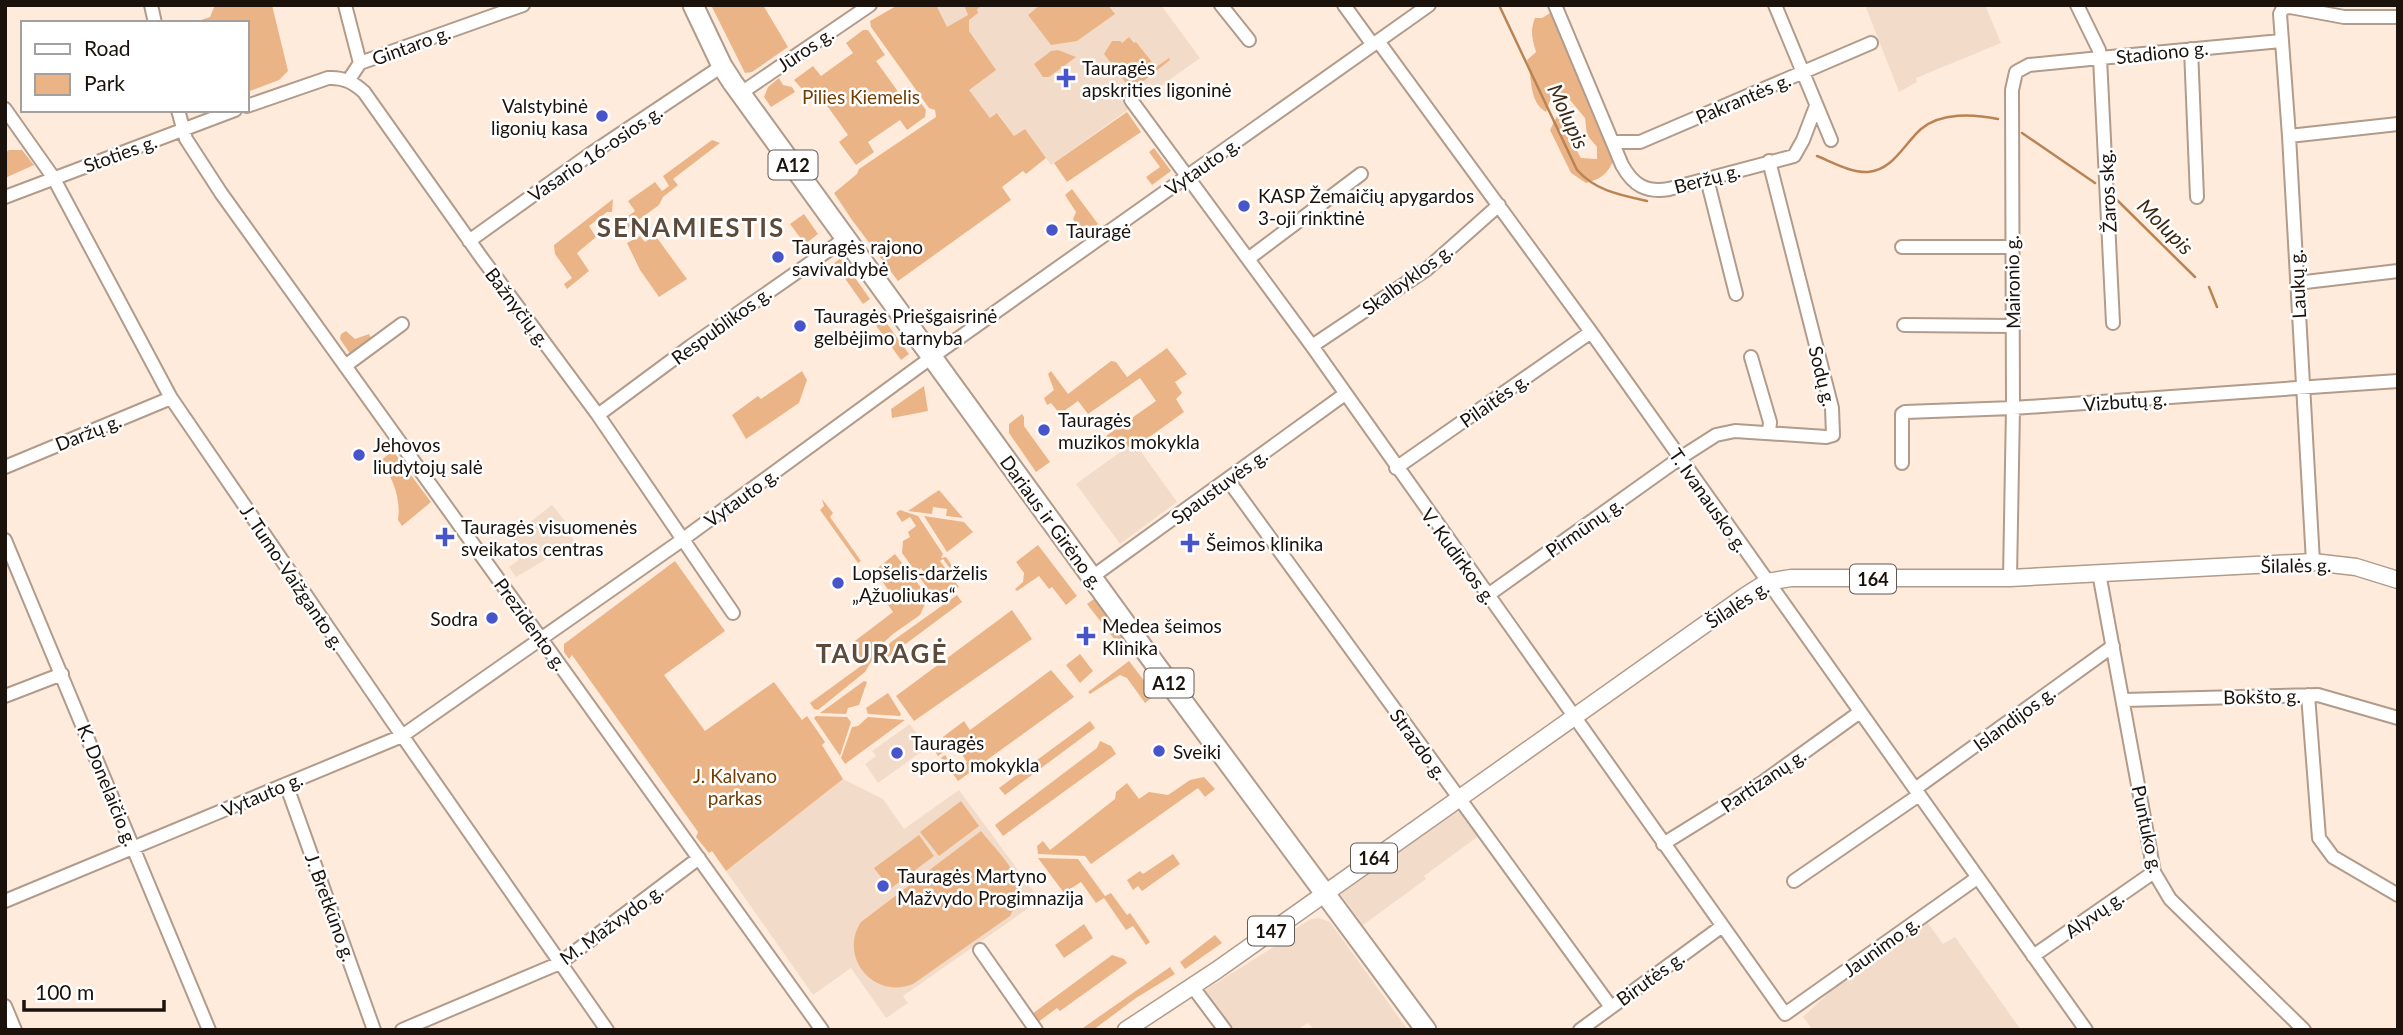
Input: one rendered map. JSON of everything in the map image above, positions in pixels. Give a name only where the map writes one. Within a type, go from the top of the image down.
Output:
[{"type":"highway","name":"Dariaus ir Girėno g.","points":[[693,5],[722,66],[741,93],[1092,577],[1426,1030]]},
{"type":"main road","name":"Šilalės g.","points":[[1325,893],[1767,582],[1791,578],[2010,578],[2313,562],[2357,567],[2398,580]]},
{"type":"main road","name":"147","points":[[1126,1030],[1325,893]]},
{"type":"street","name":"Gintaro g.","points":[[345,5],[360,63]]},
{"type":"street","name":"Gintaro g.","points":[[348,81],[360,63],[500,9],[523,5]]},
{"type":"street","name":"Jūros g.","points":[[741,93],[870,5]]},
{"type":"street","points":[[1221,5],[1249,40]]},
{"type":"street","name":"T. Ivanausko g.","points":[[1344,5],[1499,205],[1591,332],[2086,1030]]},
{"type":"street","name":"Vytauto g.","points":[[5,901],[402,736],[683,539],[932,357],[1429,5]]},
{"type":"street","name":"Beržų g.","points":[[1555,5],[1627,174],[1642,187],[1654,191],[1794,156],[1816,106]]},
{"type":"street","points":[[1775,5],[1831,140]]},
{"type":"street","name":"Stadiono g.","points":[[2077,5],[2099,50],[2100,58],[2281,41]]},
{"type":"street","name":"Laukų g.","points":[[2313,562],[2280,14],[2283,8],[2290,6],[2344,17],[2398,17]]},
{"type":"street","name":"Pakrantės g.","points":[[1614,142],[1640,142],[1871,43]]},
{"type":"street","points":[[2191,49],[2197,197]]},
{"type":"street","name":"Maironio g.","points":[[2010,578],[2013,408],[2012,90],[2016,72],[2029,65],[2100,58]]},
{"type":"street","name":"Žaros skg.","points":[[2100,58],[2113,323]]},
{"type":"street","name":"Vasario 16-osios g.","points":[[469,241],[589,155],[722,66]]},
{"type":"street","points":[[248,106],[328,78],[348,81]]},
{"type":"street","name":"Bažnyčių g.","points":[[348,81],[364,92],[469,241],[598,415],[733,613]]},
{"type":"street","name":"V. Kudirkos g.","points":[[1131,100],[1311,346],[1784,1014]]},
{"type":"street","name":"J. Tumo-Vaižganto g.","points":[[5,109],[53,177],[171,398],[607,1030]]},
{"type":"street","name":"Prezidento g.","points":[[179,112],[186,139],[206,171],[822,1030]]},
{"type":"street","name":"Stoties g.","points":[[5,197],[229,112]]},
{"type":"street","points":[[2289,136],[2398,124]]},
{"type":"street","name":"Sodų g.","points":[[1680,458],[1726,432],[1826,437],[1833,435],[1832,408],[1769,162]]},
{"type":"street","points":[[1248,259],[1361,174]]},
{"type":"street","points":[[1707,179],[1736,293]]},
{"type":"street","name":"Skalbyklos g.","points":[[1311,346],[1427,269],[1499,205]]},
{"type":"street","name":"Respublikos g.","points":[[598,415],[846,238]]},
{"type":"street","points":[[1902,247],[2011,247]]},
{"type":"street","points":[[2297,284],[2398,271]]},
{"type":"street","points":[[345,366],[402,324]]},
{"type":"street","points":[[1904,325],[2012,326]]},
{"type":"street","name":"Pilaitės g.","points":[[1396,468],[1591,332]]},
{"type":"street","points":[[1751,357],[1770,422],[1769,433]]},
{"type":"street","name":"Vizbutų g.","points":[[1902,463],[1902,414],[1905,412],[2013,408],[2398,382]]},
{"type":"street","name":"Spaustuvės g.","points":[[1092,577],[1345,394]]},
{"type":"street","name":"Daržų g.","points":[[5,467],[171,398]]},
{"type":"street","name":"Pirmūnų g.","points":[[1488,595],[1680,458]]},
{"type":"street","name":"Strazdo g.","points":[[1228,480],[1611,1007]]},
{"type":"street","name":"K. Donelaičio g.","points":[[5,540],[209,1030]]},
{"type":"street","name":"Puntuko g.","points":[[2099,573],[2154,872],[2171,899],[2304,1030]]},
{"type":"street","name":"Islandijos g.","points":[[1794,881],[2113,646]]},
{"type":"street","points":[[5,696],[62,674]]},
{"type":"street","points":[[2308,695],[2319,838],[2333,857],[2398,895]]},
{"type":"street","name":"Bokšto g.","points":[[2124,699],[2328,696],[2398,719]]},
{"type":"street","name":"Partizanų g.","points":[[1663,844],[1763,782],[1860,712]]},
{"type":"street","name":"J. Bretkūno g.","points":[[286,784],[374,1030]]},
{"type":"street","name":"M. Mažvydo g.","points":[[402,1030],[560,963],[699,858]]},
{"type":"street","name":"Alyvų g.","points":[[2033,956],[2154,872]]},
{"type":"street","name":"Jaunimo g.","points":[[1784,1014],[1977,878]]},
{"type":"street","name":"Birutės g.","points":[[1580,1030],[1721,927]]},
{"type":"street","points":[[980,950],[1036,1030]]},
{"type":"street","points":[[1192,986],[1225,1030]]},
{"type":"street","points":[[5,1006],[15,1030]]},
{"type":"shaded area","name":"Tauragės apskrities ligoninė","points":[[929,5],[1161,5],[1200,58],[1051,165],[1025,129],[1014,136],[998,113],[990,118],[951,67]]},
{"type":"shaded area","points":[[1865,5],[1985,5],[2001,43],[1916,78],[1917,82],[1899,92]]},
{"type":"shaded area","points":[[1134,442],[1177,502],[1120,544],[1076,484]]},
{"type":"shaded area","points":[[552,505],[574,532],[570,535],[575,542],[516,577],[509,567],[519,560],[516,554],[520,551],[511,537]]},
{"type":"shaded area","name":"Tauragės sporto mokykla","points":[[910,724],[927,748],[878,783],[865,764],[876,756],[872,751]]},
{"type":"shaded area","name":"Tauragės Martyno Mažvydo Progimnazija","points":[[843,779],[883,799],[904,829],[959,790],[1040,900],[903,996],[908,1003],[886,1018],[851,968],[813,995],[726,871]]},
{"type":"shaded area","points":[[1459,806],[1480,835],[1363,925],[1340,893]]},
{"type":"shaded area","points":[[1319,918],[1330,922],[1408,1030],[1314,1030],[1308,1023],[1297,1030],[1233,1030],[1205,990],[1272,948],[1285,935],[1311,919]]},
{"type":"shaded area","points":[[1925,919],[1943,944],[1955,937],[2021,1030],[1813,1030],[1803,1017],[1862,962]]},
{"type":"green space","points":[[215,5],[272,5],[288,71],[279,80],[248,92],[248,21],[198,21],[210,17]]},
{"type":"green space","points":[[711,5],[763,5],[788,47],[752,72],[745,73]]},
{"type":"green space","points":[[898,5],[936,5],[947,27],[968,15],[964,5],[983,5],[969,20],[969,31],[996,70],[969,90],[990,118],[997,113],[1014,136],[1025,129],[1046,158],[1026,174],[1023,171],[1002,187],[1011,200],[898,281],[834,193],[857,174],[859,169],[936,117],[935,110],[929,108],[871,27],[870,21]]},
{"type":"green space","points":[[1040,5],[1108,5],[1115,14],[1077,41],[1051,45],[1028,15]]},
{"type":"green space","points":[[1552,12],[1614,160],[1603,175],[1586,183],[1571,173],[1550,130],[1558,114],[1581,158],[1597,159],[1597,147],[1587,135],[1585,118],[1565,94],[1549,89],[1551,97],[1546,112],[1536,102],[1532,89],[1527,60],[1536,52],[1532,35],[1533,22],[1535,18],[1542,18]]},
{"type":"green space","name":"Pilies Kiemelis","points":[[863,30],[868,30],[885,55],[876,61],[899,93],[909,87],[926,110],[925,117],[907,130],[900,120],[868,142],[874,152],[856,165],[839,142],[848,135],[818,93],[810,98],[794,80],[813,66],[821,76],[853,53],[846,43]]},
{"type":"green space","points":[[1129,37],[1156,67],[1169,58],[1170,60],[1136,87],[1129,87],[1104,54],[1112,41],[1122,43]]},
{"type":"green space","points":[[1058,50],[1076,57],[1049,77],[1043,77],[1034,64],[1051,51]]},
{"type":"green space","points":[[779,78],[783,85],[792,87],[795,92],[771,107],[764,97],[768,87]]},
{"type":"green space","points":[[1127,112],[1141,132],[1067,182],[1054,163]]},
{"type":"green space","points":[[712,140],[720,143],[673,179],[678,185],[663,197],[659,205],[625,230],[623,220],[635,211],[628,201],[655,182],[662,191],[669,186],[663,176]]},
{"type":"green space","points":[[1154,148],[1171,171],[1152,185],[1146,177],[1160,167],[1149,152]]},
{"type":"green space","points":[[9,150],[22,150],[34,165],[5,178],[5,153]]},
{"type":"green space","points":[[1072,189],[1098,224],[1083,235],[1073,219],[1076,212],[1065,195]]},
{"type":"green space","points":[[613,199],[612,212],[607,212],[589,226],[596,237],[577,253],[589,271],[567,289],[564,284],[572,278],[555,254],[554,245]]},
{"type":"green space","points":[[804,214],[818,234],[805,244],[790,224]]},
{"type":"green space","points":[[652,231],[687,279],[659,297],[640,270],[627,243],[640,236],[645,242],[651,238],[649,233]]},
{"type":"green space","points":[[841,258],[870,299],[863,304],[834,263]]},
{"type":"green space","points":[[880,314],[909,354],[901,360],[872,320]]},
{"type":"green space","points":[[346,331],[355,339],[369,334],[372,340],[351,355],[340,339],[341,334]]},
{"type":"green space","points":[[1167,348],[1187,374],[1175,382],[1182,393],[1176,399],[1184,412],[1137,446],[1134,443],[1123,450],[1112,437],[1099,446],[1096,443],[1156,401],[1140,378],[1088,414],[1078,401],[1060,414],[1051,403],[1047,405],[1044,398],[1054,390],[1048,374],[1051,371],[1068,394],[1111,361],[1116,362],[1127,377]]},
{"type":"green space","points":[[802,371],[807,380],[799,403],[746,439],[732,415],[758,396],[761,399]]},
{"type":"green space","points":[[924,386],[928,411],[892,418],[891,409]]},
{"type":"green space","points":[[1022,414],[1024,426],[1050,462],[1036,472],[1009,433],[1009,424]]},
{"type":"green space","points":[[393,451],[431,502],[402,526],[398,520],[395,489],[381,460]]},
{"type":"green space","points":[[939,490],[963,518],[946,516],[947,509],[933,507],[932,514],[908,511]]},
{"type":"green space","points":[[822,499],[833,513],[830,517],[861,561],[858,563],[820,510],[824,506]]},
{"type":"green space","points":[[900,510],[918,516],[943,554],[941,558],[946,557],[962,580],[960,582],[943,559],[940,561],[959,587],[947,596],[929,590],[918,575],[923,571],[921,568],[916,572],[902,553],[903,541],[910,537],[908,532],[916,526],[910,517],[902,522],[896,513]]},
{"type":"green space","points":[[924,516],[964,522],[973,532],[947,552]]},
{"type":"green space","points":[[1038,545],[1077,596],[1066,605],[1039,576],[1017,591],[1015,589],[1023,582],[1024,573],[1016,562]]},
{"type":"green space","points":[[895,554],[926,594],[920,615],[881,645],[865,672],[818,710],[814,709],[810,703],[865,663],[851,644],[893,612],[886,602],[892,596],[875,570]]},
{"type":"green space","name":"J. Kalvano parkas","points":[[675,561],[725,631],[664,675],[705,731],[774,682],[802,720],[807,716],[825,742],[822,745],[843,779],[726,871],[712,851],[709,853],[696,837],[698,832],[572,655],[569,659],[564,652],[564,644]]},
{"type":"green space","points":[[957,595],[962,602],[880,663],[891,642]]},
{"type":"green space","points":[[1094,599],[1128,644],[1122,649],[1087,604]]},
{"type":"green space","points":[[1012,610],[1032,639],[914,721],[896,696]]},
{"type":"green space","points":[[1080,654],[1093,671],[1080,683],[1066,665]]},
{"type":"green space","points":[[1129,661],[1155,695],[1145,703],[1127,678],[1120,675],[1090,694],[1088,692]]},
{"type":"green space","points":[[1051,670],[1074,697],[958,781],[941,758],[945,755],[956,770],[967,762],[955,744],[938,756],[933,748],[935,743],[964,721],[970,730]]},
{"type":"green space","points":[[864,681],[867,682],[859,705],[848,708],[846,714],[820,713]]},
{"type":"green space","points":[[888,693],[900,716],[868,714],[866,708]]},
{"type":"green space","points":[[847,717],[851,722],[840,756],[814,718]]},
{"type":"green space","points":[[868,717],[905,720],[845,764],[841,758],[852,727],[858,726]]},
{"type":"green space","points":[[1090,721],[1095,728],[1005,795],[999,788]]},
{"type":"green space","points":[[1100,741],[1111,746],[1116,754],[1003,836],[995,825],[1097,748]]},
{"type":"green space","points":[[1204,777],[1215,789],[1205,797],[1198,788],[1091,864],[1085,856],[1038,854],[1037,846],[1043,841],[1050,850],[1115,799],[1116,792],[1127,783],[1139,799],[1149,792],[1168,795],[1190,780]]},
{"type":"green space","points":[[961,801],[979,826],[939,856],[920,832]]},
{"type":"green space","points":[[981,831],[1006,861],[1016,881],[1016,903],[1010,916],[913,984],[885,986],[873,981],[857,961],[854,949],[855,935],[861,922]]},
{"type":"green space","points":[[919,835],[934,856],[890,889],[874,868]]},
{"type":"green space","points":[[1173,854],[1180,864],[1142,891],[1138,886],[1133,890],[1127,880],[1140,871],[1143,874]]},
{"type":"green space","points":[[1038,858],[1078,859],[1105,896],[1111,893],[1127,915],[1130,913],[1150,942],[1146,945],[1133,926],[1126,930],[1104,898],[1096,903],[1081,882],[1064,893]]},
{"type":"green space","points":[[1084,924],[1093,938],[1064,958],[1055,945]]},
{"type":"green space","points":[[1215,935],[1222,943],[1185,969],[1180,962]]},
{"type":"green space","points":[[1112,955],[1124,959],[1127,963],[1060,1011],[1057,1008],[1037,1023],[1032,1014]]},
{"type":"green space","points":[[1170,967],[1175,974],[1136,998],[1093,1030],[1080,1030]]},
{"type":"waterway","name":"Molupis","points":[[1499,5],[1577,170],[1600,187],[1647,201]]},
{"type":"waterway","name":"Molupis","points":[[1817,156],[1848,169],[1868,172],[1884,167],[1929,123],[1968,115],[1998,119]]},
{"type":"waterway","name":"Molupis","points":[[2022,133],[2095,183]]},
{"type":"waterway","name":"Molupis","points":[[2115,198],[2195,277]]},
{"type":"waterway","name":"Molupis","points":[[2209,287],[2217,307]]},
{"type":"place","name":"Tauragės apskrities ligoninė","points":[[1066,78]]},
{"type":"place","name":"Valstybinė ligonių kasa","points":[[602,116]]},
{"type":"place","name":"KASP Žemaičių apygardos 3-oji rinktinė","points":[[1244,206]]},
{"type":"place","name":"Tauragė","points":[[1052,230]]},
{"type":"place","name":"Tauragės rajono savivaldybė","points":[[778,257]]},
{"type":"place","name":"Tauragės Priešgaisrinė gelbėjimo tarnyba","points":[[800,326]]},
{"type":"place","name":"Tauragės muzikos mokykla","points":[[1044,430]]},
{"type":"place","name":"Jehovos liudytojų salė","points":[[359,455]]},
{"type":"place","name":"Tauragės visuomenės sveikatos centras","points":[[445,537]]},
{"type":"place","name":"Šeimos klinika","points":[[1190,543]]},
{"type":"place","name":"Lopšelis-darželis „Ąžuoliukas“","points":[[838,583]]},
{"type":"place","name":"Sodra","points":[[492,618]]},
{"type":"place","name":"Medea šeimos Klinika","points":[[1086,636]]},
{"type":"place","name":"Sveiki","points":[[1159,751]]},
{"type":"place","name":"Tauragės sporto mokykla","points":[[897,753]]},
{"type":"place","name":"Tauragės Martyno Mažvydo Progimnazija","points":[[883,886]]},
{"type":"district","name":"SENAMIESTIS","points":[[691,227]]},
{"type":"district","name":"TAURAGĖ","points":[[882,653]]}]
